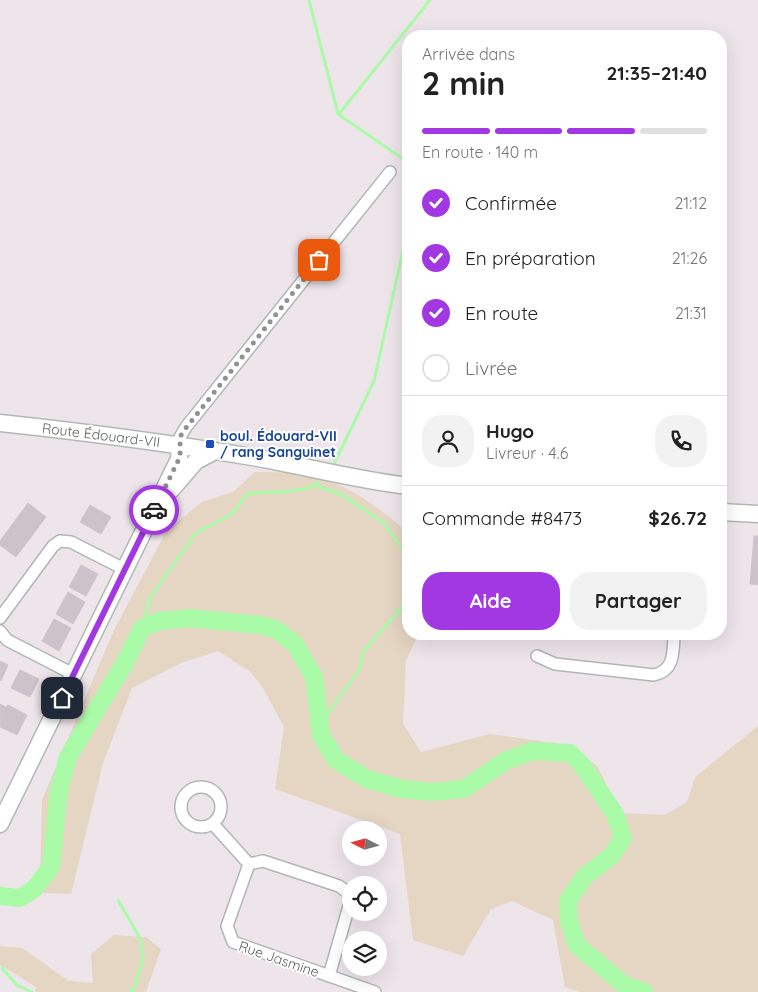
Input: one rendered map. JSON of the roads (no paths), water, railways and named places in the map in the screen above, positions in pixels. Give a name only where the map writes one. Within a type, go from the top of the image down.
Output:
[{"type":"street","points":[[0,824],[179,459],[180,437],[186,427],[390,172]]},
{"type":"street","name":"Route Édouard-VII","points":[[0,423],[113,435],[215,451],[402,485]]},
{"type":"street","points":[[157,504],[196,461],[215,451]]},
{"type":"street","points":[[727,512],[758,514]]},
{"type":"street","points":[[0,618],[53,546],[60,541],[71,542],[124,569]]},
{"type":"street","points":[[0,631],[5,638],[14,644],[73,674]]},
{"type":"street","points":[[537,656],[555,664],[654,675],[663,673],[670,664],[673,640]]},
{"type":"street","points":[[213,824],[249,864],[263,860],[339,886],[342,889]]},
{"type":"street","name":"Rue Jasmine","points":[[249,864],[227,926],[233,942],[376,992]]},
{"type":"street","points":[[329,976],[344,921]]},
{"type":"waterway","points":[[309,0],[338,114],[402,158]]},
{"type":"waterway","points":[[406,30],[430,0]]},
{"type":"waterway","points":[[339,114],[402,35]]},
{"type":"waterway","points":[[333,466],[374,381],[402,255]]},
{"type":"waterway","points":[[142,628],[150,598],[196,533],[232,514],[248,493],[306,489],[318,482]]},
{"type":"waterway","points":[[315,485],[342,495],[384,523],[402,548]]},
{"type":"waterway","points":[[321,735],[327,715],[359,670],[363,652],[402,607]]},
{"type":"waterway","points":[[0,896],[20,898],[34,889],[51,867],[59,790],[68,757],[126,661],[142,628],[159,621],[190,618],[260,625],[275,629],[295,644],[314,677],[321,735],[336,760],[367,779],[401,789],[433,792],[464,789],[505,761],[532,751],[570,753],[582,765],[615,814],[623,838],[611,856],[584,877],[568,901],[569,921],[577,945],[624,985],[644,992]]},
{"type":"waterway","points":[[118,900],[140,938],[143,958],[134,989],[130,992]]},
{"type":"waterway","points":[[2,968],[17,985],[32,992]]},
{"type":"place","name":"boul. Édouard-VII / rang Sanguinet","points":[[210,444]]}]
